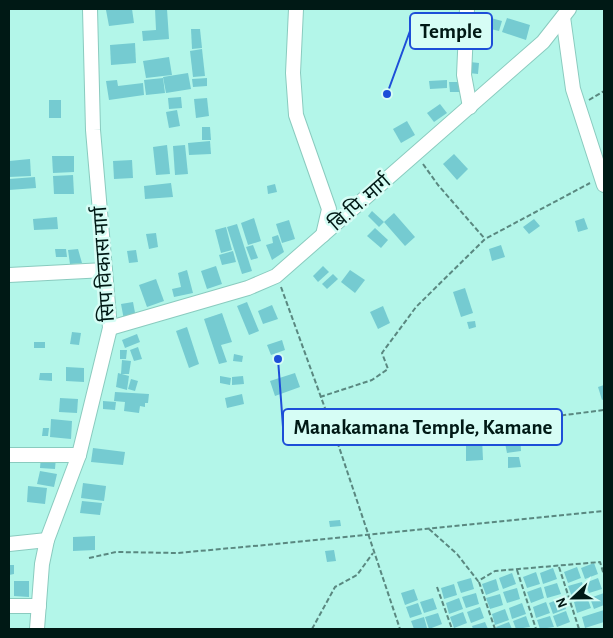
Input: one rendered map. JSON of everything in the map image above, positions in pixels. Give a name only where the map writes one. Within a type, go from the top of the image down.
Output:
[{"type":"street","name":"सिप विकास मार्ग","points":[[37,629],[47,540],[78,456],[110,328],[93,130],[90,9]]},
{"type":"street","points":[[296,9],[293,73],[296,115],[329,209],[323,235]]},
{"type":"street","points":[[467,9],[464,75],[470,107]]},
{"type":"street","points":[[566,13],[573,88],[603,181]]},
{"type":"street","name":"बि.पि. मार्ग","points":[[110,328],[248,288],[276,276],[543,42],[566,13]]},
{"type":"street","points":[[9,275],[105,270]]},
{"type":"street","points":[[9,455],[78,456]]},
{"type":"street","points":[[9,544],[47,540]]},
{"type":"street","points":[[9,606],[39,606]]},
{"type":"path","points":[[578,105],[604,92]]},
{"type":"path","points":[[416,155],[438,185],[485,239]]},
{"type":"path","points":[[320,397],[372,380],[388,369],[382,354],[416,307],[485,239],[603,181]]},
{"type":"path","points":[[276,276],[338,444],[400,629]]},
{"type":"path","points":[[338,444],[604,410]]},
{"type":"path","points":[[89,558],[116,552],[177,553],[604,511]]},
{"type":"path","points":[[428,528],[457,554],[478,581],[495,629]]},
{"type":"path","points":[[312,629],[335,586],[357,575],[374,552]]},
{"type":"path","points":[[478,581],[494,571],[600,562],[604,575]]},
{"type":"path","points":[[558,567],[579,629]]},
{"type":"path","points":[[517,570],[536,629]]},
{"type":"path","points":[[437,587],[452,629]]},
{"type":"building","points":[[132,9],[134,23],[109,26],[106,10]]},
{"type":"building","points":[[155,9],[167,9],[169,39],[143,41],[142,31],[156,30]]},
{"type":"building","points":[[476,14],[502,21],[499,31],[474,25]]},
{"type":"building","points":[[507,18],[530,25],[526,40],[502,32]]},
{"type":"building","points":[[191,29],[200,29],[202,48],[192,49]]},
{"type":"building","points":[[135,43],[136,63],[111,65],[110,45]]},
{"type":"building","points":[[202,49],[205,76],[193,77],[190,51]]},
{"type":"building","points":[[169,57],[172,75],[146,78],[143,61]]},
{"type":"building","points":[[470,62],[479,63],[478,74],[469,73]]},
{"type":"building","points":[[188,73],[191,89],[166,93],[163,77]]},
{"type":"building","points":[[163,78],[165,93],[146,95],[144,80]]},
{"type":"building","points":[[207,78],[207,86],[193,87],[192,79]]},
{"type":"building","points":[[117,80],[118,86],[143,83],[144,95],[109,100],[106,81]]},
{"type":"building","points":[[447,80],[447,88],[430,89],[429,81]]},
{"type":"building","points":[[449,82],[461,82],[461,92],[450,92]]},
{"type":"building","points":[[181,97],[182,108],[169,109],[168,98]]},
{"type":"building","points":[[207,98],[209,116],[196,118],[194,99]]},
{"type":"building","points":[[49,100],[61,100],[61,118],[49,118]]},
{"type":"building","points":[[440,104],[447,113],[434,122],[427,113]]},
{"type":"building","points":[[177,110],[180,126],[169,128],[166,112]]},
{"type":"building","points":[[407,121],[415,135],[401,143],[393,129]]},
{"type":"building","points":[[202,127],[210,127],[211,140],[202,140]]},
{"type":"building","points":[[210,141],[211,154],[189,155],[188,143]]},
{"type":"building","points":[[167,145],[170,174],[156,175],[153,147]]},
{"type":"building","points":[[185,145],[188,174],[175,175],[173,146]]},
{"type":"building","points":[[454,154],[468,169],[457,180],[443,164]]},
{"type":"building","points":[[52,156],[74,156],[74,172],[53,173]]},
{"type":"building","points":[[30,159],[31,176],[9,177],[9,161]]},
{"type":"building","points":[[132,160],[133,178],[114,179],[113,161]]},
{"type":"building","points":[[73,175],[74,194],[54,194],[53,176]]},
{"type":"building","points":[[35,177],[36,188],[9,190],[9,179]]},
{"type":"building","points":[[171,183],[173,197],[145,199],[144,186]]},
{"type":"building","points":[[275,184],[277,192],[268,194],[267,186]]},
{"type":"building","points":[[372,211],[384,222],[379,227],[368,216]]},
{"type":"building","points":[[394,213],[415,237],[405,246],[384,222]]},
{"type":"building","points":[[57,217],[58,229],[34,230],[33,219]]},
{"type":"building","points":[[254,218],[261,241],[248,245],[241,223]]},
{"type":"building","points":[[584,218],[588,229],[578,232],[575,221]]},
{"type":"building","points":[[534,219],[540,226],[529,234],[523,227]]},
{"type":"building","points":[[289,220],[295,239],[282,243],[276,224]]},
{"type":"building","points":[[237,224],[252,271],[242,274],[227,227]]},
{"type":"building","points":[[226,227],[232,250],[221,253],[215,230]]},
{"type":"building","points":[[375,228],[388,240],[381,248],[367,236]]},
{"type":"building","points":[[156,233],[158,247],[149,249],[146,234]]},
{"type":"building","points":[[278,235],[284,252],[272,260],[266,245],[273,243],[272,237]]},
{"type":"building","points":[[253,245],[258,258],[251,260],[246,247]]},
{"type":"building","points":[[501,245],[505,257],[492,261],[489,249]]},
{"type":"building","points":[[55,249],[66,249],[67,257],[56,257]]},
{"type":"building","points":[[78,249],[82,263],[70,264],[68,250]]},
{"type":"building","points":[[136,250],[138,262],[129,263],[127,251]]},
{"type":"building","points":[[233,251],[236,262],[222,265],[219,255]]},
{"type":"building","points":[[216,266],[222,284],[207,289],[201,271]]},
{"type":"building","points":[[323,266],[329,272],[318,282],[313,276]]},
{"type":"building","points":[[187,270],[193,293],[174,297],[172,289],[181,287],[178,273]]},
{"type":"building","points":[[350,270],[365,280],[355,293],[341,282]]},
{"type":"building","points":[[333,274],[338,279],[327,289],[322,284]]},
{"type":"building","points":[[156,279],[164,301],[147,307],[139,285]]},
{"type":"building","points":[[465,288],[473,313],[461,317],[453,292]]},
{"type":"building","points":[[133,302],[136,318],[124,320],[121,304]]},
{"type":"building","points":[[247,302],[259,331],[249,335],[237,306]]},
{"type":"building","points":[[272,305],[278,319],[263,324],[258,311]]},
{"type":"building","points":[[383,306],[390,323],[378,329],[370,312]]},
{"type":"building","points":[[222,313],[232,342],[221,345],[227,362],[219,364],[204,319]]},
{"type":"building","points":[[475,321],[476,327],[469,329],[467,322]]},
{"type":"building","points":[[187,327],[199,364],[189,368],[176,331]]},
{"type":"building","points":[[72,332],[81,333],[79,345],[70,344]]},
{"type":"building","points":[[137,334],[140,342],[125,348],[122,340]]},
{"type":"building","points":[[282,340],[285,350],[271,355],[267,345]]},
{"type":"building","points":[[34,342],[45,342],[45,348],[34,348]]},
{"type":"building","points":[[138,347],[142,359],[134,361],[130,350]]},
{"type":"building","points":[[120,350],[127,350],[126,359],[120,359]]},
{"type":"building","points":[[234,354],[243,356],[242,362],[233,361]]},
{"type":"building","points":[[122,360],[131,361],[129,374],[121,374]]},
{"type":"building","points":[[66,367],[84,368],[84,382],[66,381]]},
{"type":"building","points":[[40,373],[52,373],[52,381],[39,380]]},
{"type":"building","points":[[118,373],[129,376],[127,390],[116,387]]},
{"type":"building","points":[[295,373],[300,387],[275,396],[270,381]]},
{"type":"building","points":[[220,376],[231,378],[230,385],[220,383]]},
{"type":"building","points":[[243,376],[244,384],[232,385],[232,377]]},
{"type":"building","points":[[131,379],[138,381],[135,391],[128,389]]},
{"type":"building","points":[[604,385],[604,399],[602,400],[598,387]]},
{"type":"building","points":[[115,392],[149,394],[148,403],[145,403],[145,407],[140,406],[139,413],[124,411],[125,402],[114,401]]},
{"type":"building","points":[[242,394],[244,404],[227,408],[225,398]]},
{"type":"building","points":[[60,398],[78,399],[77,413],[59,412]]},
{"type":"building","points":[[103,401],[116,402],[115,410],[103,409]]},
{"type":"building","points":[[51,419],[72,421],[71,439],[50,437]]},
{"type":"building","points":[[43,428],[49,428],[48,436],[42,436]]},
{"type":"building","points":[[503,433],[520,434],[521,451],[507,453]]},
{"type":"building","points":[[482,438],[483,460],[466,461],[466,439]]},
{"type":"building","points":[[93,448],[125,452],[123,465],[91,462]]},
{"type":"building","points":[[41,456],[56,457],[55,469],[40,468]]},
{"type":"building","points":[[508,457],[519,457],[521,467],[508,468]]},
{"type":"building","points":[[40,471],[57,474],[54,487],[37,484]]},
{"type":"building","points":[[83,483],[106,486],[104,501],[81,498]]},
{"type":"building","points":[[28,486],[47,488],[45,504],[27,502]]},
{"type":"building","points":[[82,501],[102,503],[100,515],[80,513]]},
{"type":"building","points":[[340,520],[341,526],[330,527],[329,521]]},
{"type":"building","points":[[95,536],[95,550],[73,551],[73,537]]},
{"type":"building","points":[[334,550],[336,561],[327,562],[325,551]]},
{"type":"building","points":[[594,563],[598,574],[585,579],[581,568]]},
{"type":"building","points":[[9,565],[14,565],[14,574],[9,575]]},
{"type":"building","points":[[577,567],[581,578],[568,583],[564,572]]},
{"type":"building","points":[[553,568],[557,579],[543,584],[540,573]]},
{"type":"building","points":[[536,572],[540,584],[527,588],[523,577]]},
{"type":"building","points":[[512,573],[516,584],[503,589],[499,578]]},
{"type":"building","points":[[471,578],[474,589],[461,593],[457,582]]},
{"type":"building","points":[[598,578],[602,589],[589,593],[585,583]]},
{"type":"building","points":[[496,579],[499,590],[486,595],[482,584]]},
{"type":"building","points":[[14,581],[29,581],[29,597],[14,596]]},
{"type":"building","points":[[582,582],[585,593],[572,597],[568,586]]},
{"type":"building","points":[[557,583],[561,594],[547,598],[544,587]]},
{"type":"building","points":[[454,584],[457,595],[444,599],[441,588]]},
{"type":"building","points":[[541,587],[544,598],[531,603],[527,592]]},
{"type":"building","points":[[517,588],[520,599],[507,603],[503,592]]},
{"type":"building","points":[[414,589],[418,600],[405,605],[401,593]]},
{"type":"building","points":[[476,593],[479,604],[466,608],[462,597]]},
{"type":"building","points":[[604,593],[604,605],[594,609],[590,598]]},
{"type":"building","points":[[500,594],[503,605],[490,609],[486,598]]},
{"type":"building","points":[[587,597],[591,608],[577,613],[574,602]]},
{"type":"building","points":[[433,598],[437,609],[424,613],[420,602]]},
{"type":"building","points":[[459,598],[463,609],[449,614],[446,603]]},
{"type":"building","points":[[562,598],[566,609],[553,614],[549,603]]},
{"type":"building","points":[[546,602],[550,613],[536,618],[533,607]]},
{"type":"building","points":[[418,603],[422,614],[410,618],[406,607]]},
{"type":"building","points":[[522,603],[526,614],[512,619],[509,608]]},
{"type":"building","points":[[480,607],[484,618],[471,623],[467,612]]},
{"type":"building","points":[[505,609],[509,620],[495,625],[492,614]]},
{"type":"building","points":[[604,610],[604,622],[585,628],[582,617]]},
{"type":"building","points":[[566,611],[570,622],[557,627],[553,616]]},
{"type":"building","points":[[463,612],[467,623],[454,628],[450,617]]},
{"type":"building","points":[[438,613],[442,624],[429,629],[425,617]]},
{"type":"building","points":[[526,616],[530,627],[516,629],[513,621]]},
{"type":"building","points":[[550,616],[554,627],[540,629],[537,620]]},
{"type":"building","points":[[424,617],[427,628],[414,629],[411,621]]},
{"type":"building","points":[[485,622],[488,629],[473,629],[472,626]]},
{"type":"building","points":[[509,622],[512,629],[497,629],[496,627]]},
{"type":"place","name":"Temple","points":[[387,94]]},
{"type":"place","name":"Manakamana Temple, Kamane","points":[[278,359]]}]
